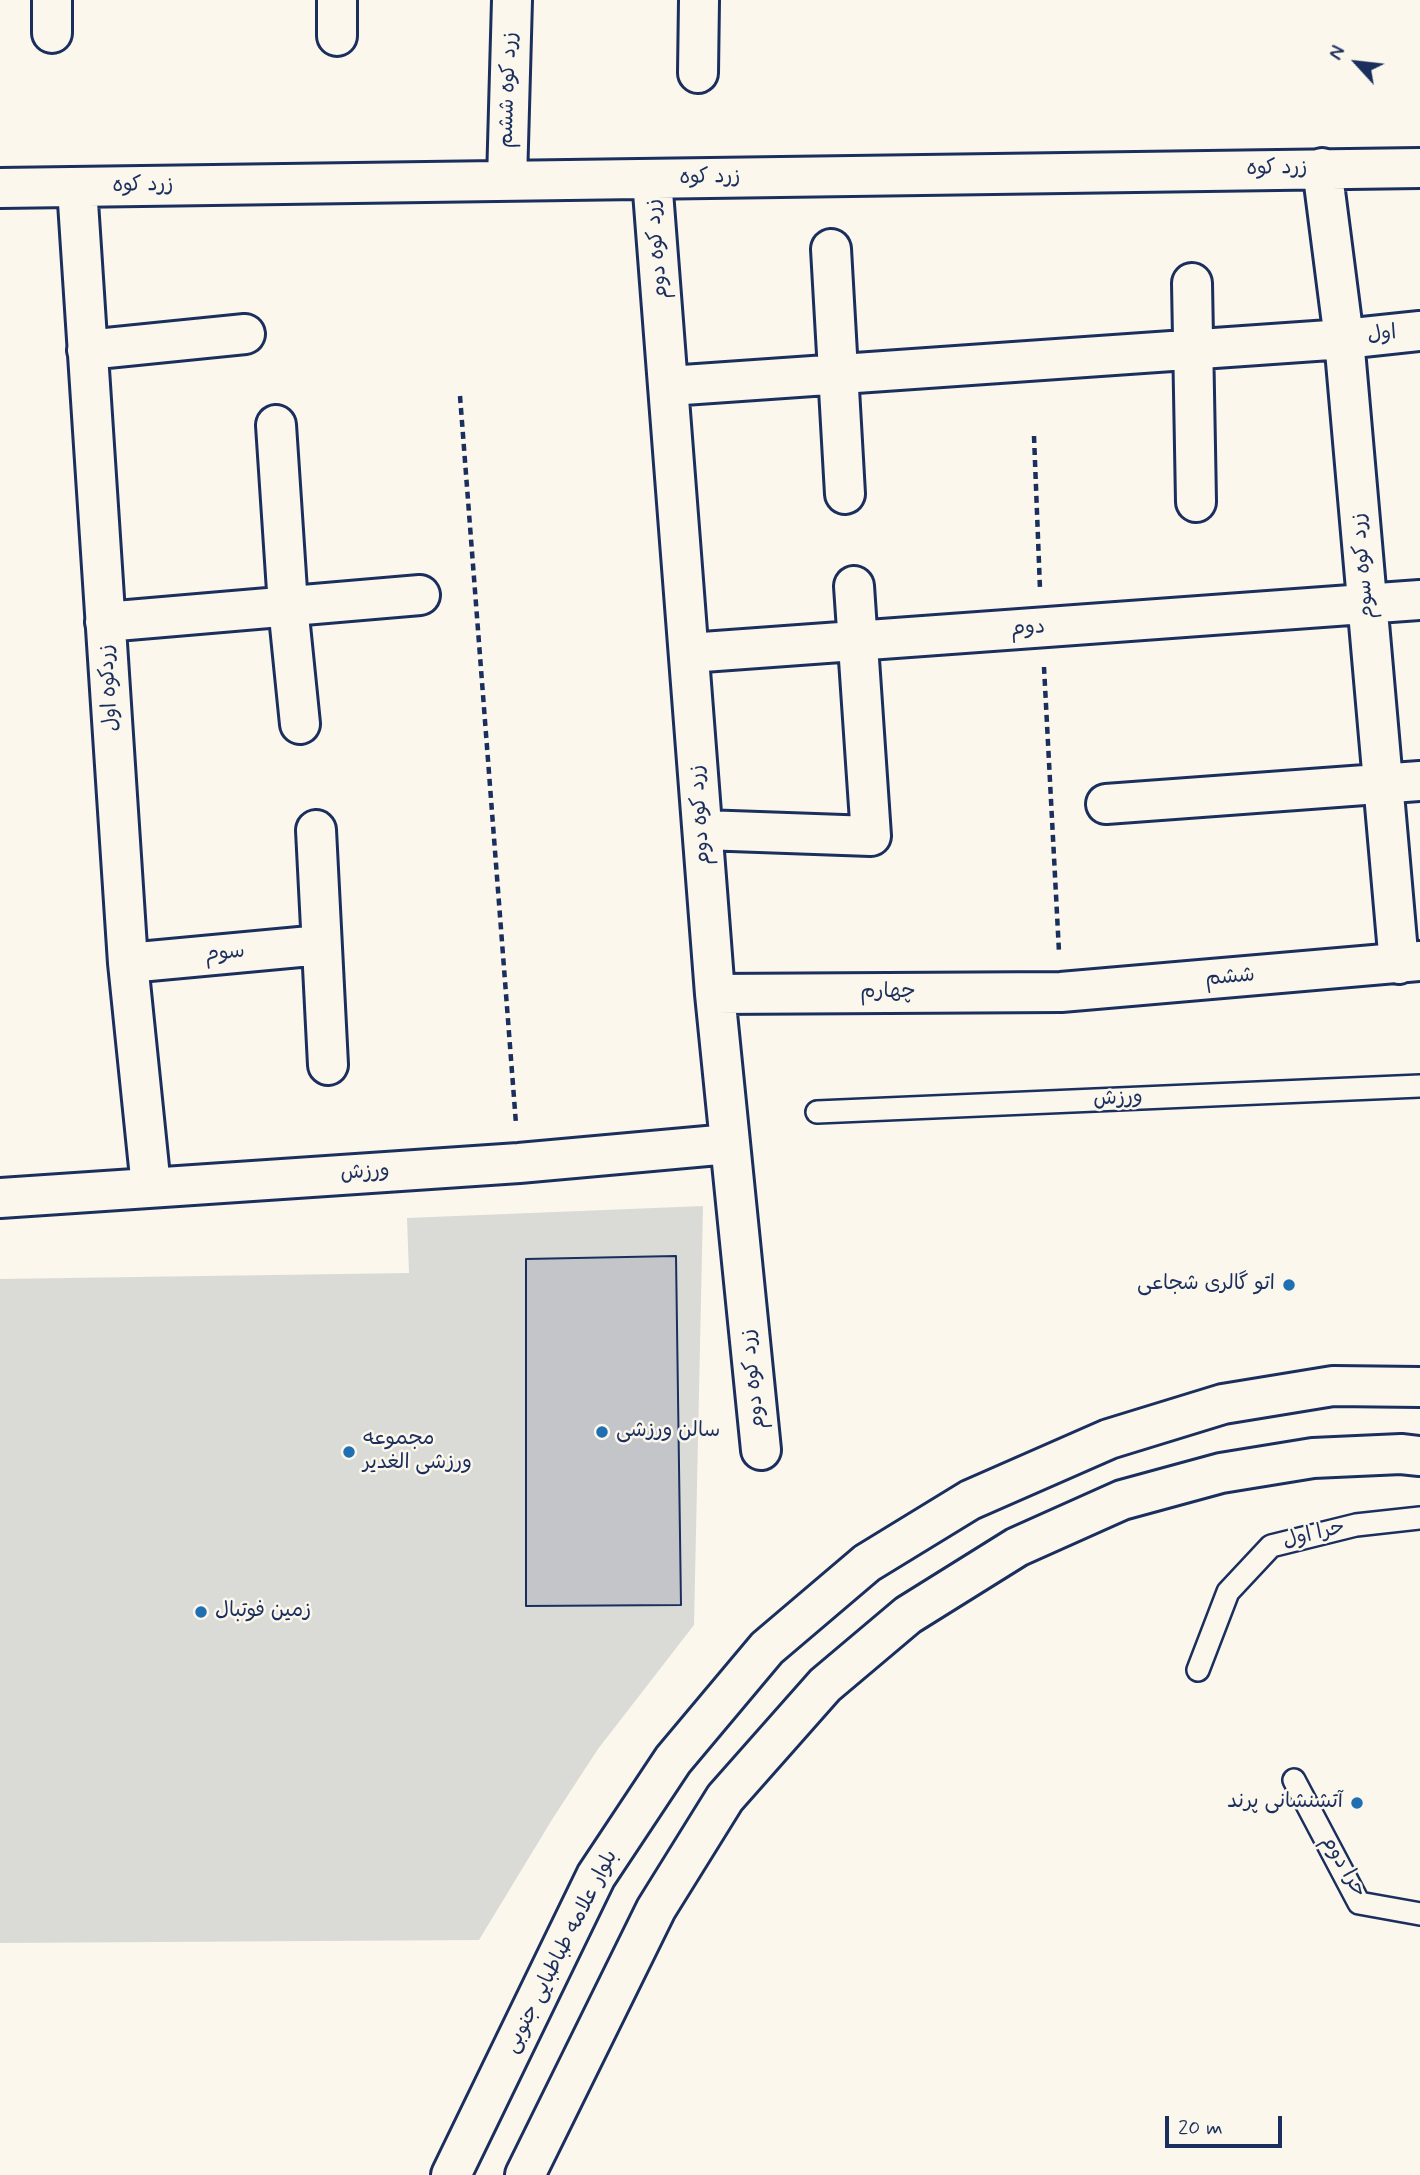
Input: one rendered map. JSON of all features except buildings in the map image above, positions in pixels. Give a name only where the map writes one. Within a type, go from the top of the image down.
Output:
[{"type":"street","name":"زرد کوه ششم","points":[[507,181],[512,0]]},
{"type":"street","points":[[698,73],[699,0]]},
{"type":"street","name":"زرد کوه","points":[[0,188],[1420,167]]},
{"type":"street","name":"زرد کوه سوم","points":[[1322,168],[1343,339],[1383,783],[1409,962]]},
{"type":"street","name":"زرد کوه دوم","points":[[652,179],[715,994],[761,1450]]},
{"type":"street","name":"زردکوه اول","points":[[77,187],[128,963],[151,1187]]},
{"type":"street","points":[[831,249],[845,494]]},
{"type":"street","points":[[1192,283],[1196,502]]},
{"type":"street","name":"اول","points":[[1343,339],[1420,331]]},
{"type":"street","points":[[87,350],[246,334]]},
{"type":"street","points":[[669,386],[1343,339]]},
{"type":"street","points":[[276,425],[288,606],[300,724]]},
{"type":"street","points":[[702,830],[871,836],[854,586]]},
{"type":"street","points":[[105,622],[420,595]]},
{"type":"street","points":[[1367,605],[1420,600]]},
{"type":"street","name":"دوم","points":[[689,653],[1367,605]]},
{"type":"street","points":[[1106,804],[1420,781]]},
{"type":"street","points":[[316,830],[328,1065]]},
{"type":"street","name":"سوم","points":[[128,963],[321,945]]},
{"type":"street","name":"ششم","points":[[1061,992],[1409,962]]},
{"type":"street","name":"چهارم","points":[[715,994],[1061,992]]},
{"type":"street","name":"ورزش","points":[[0,1198],[519,1163],[729,1144]]},
{"type":"street","name":"بلوار علامه طباطبایی جنوبی","points":[[451,2175],[596,1877],[673,1760],[767,1648],[867,1563],[970,1500],[1109,1439],[1235,1402],[1333,1386],[1420,1387]]},
{"type":"street","points":[[524,2175],[656,1909],[725,1798],[825,1685],[908,1615],[1017,1547],[1122,1500],[1221,1473],[1312,1458],[1401,1454],[1420,1456]]},
{"type":"lane","name":"ورزش","points":[[817,1112],[1420,1086]]},
{"type":"lane","name":"حرا اول","points":[[1198,1670],[1228,1592],[1271,1546],[1356,1525],[1420,1518]]},
{"type":"lane","name":"حرا دوم","points":[[1294,1780],[1359,1903],[1420,1914]]},
{"type":"path","points":[[460,396],[519,1163]]},
{"type":"path","points":[[1034,436],[1061,992]]},
{"type":"shaded area","name":"مجموعه ورزشی الغدیر","points":[[703,1206],[694,1625],[598,1749],[479,1940],[0,1943],[0,1279],[409,1273],[407,1218]]},
{"type":"place","name":"اتو گالری شجاعی","points":[[1289,1285]]},
{"type":"place","name":"سالن ورزشی","points":[[602,1432]]},
{"type":"place","name":"مجموعه ورزشی الغدیر","points":[[349,1452]]},
{"type":"place","name":"زمین فوتبال","points":[[201,1612]]},
{"type":"place","name":"آتشنشانی پرند","points":[[1357,1803]]}]
